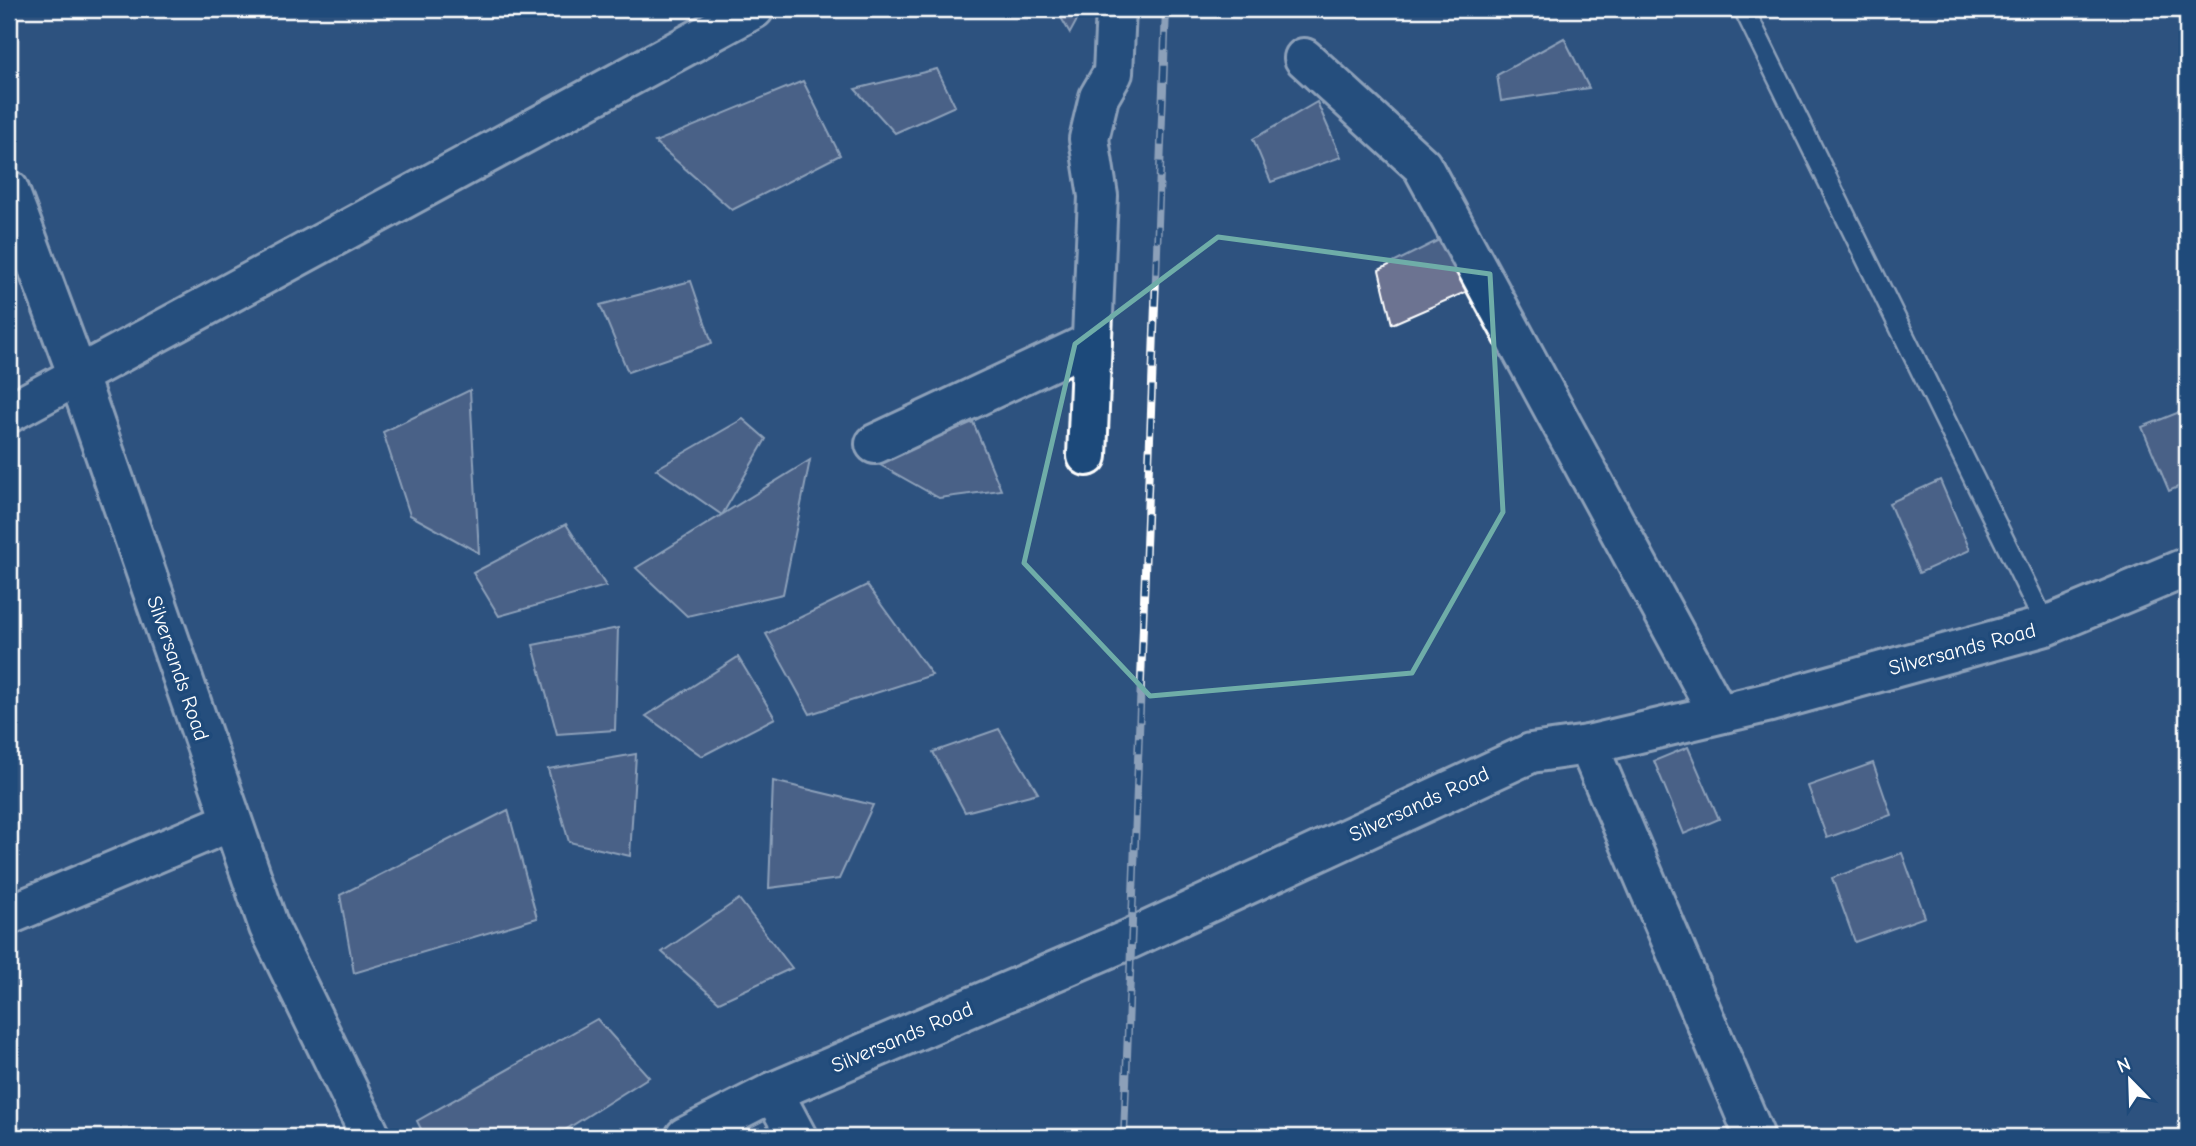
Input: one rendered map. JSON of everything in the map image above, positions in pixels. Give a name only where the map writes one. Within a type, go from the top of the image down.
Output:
[{"type":"street","points":[[9,413],[754,9]]},
{"type":"street","points":[[1087,456],[1098,196],[1089,139],[1099,97],[1112,72],[1116,9]]},
{"type":"street","points":[[1304,58],[1422,166],[1718,713]]},
{"type":"street","name":"Silversands Road","points":[[9,190],[78,376],[230,822],[269,927],[371,1137]]},
{"type":"street","points":[[875,444],[1091,342]]},
{"type":"street","name":"Silversands Road","points":[[685,1137],[773,1092],[1130,939],[1531,752],[1588,745],[1770,702],[2046,626],[2187,567]]},
{"type":"street","points":[[1588,745],[1755,1137]]},
{"type":"street","points":[[9,915],[230,822]]},
{"type":"street","points":[[773,1092],[797,1137]]},
{"type":"lane","points":[[1744,9],[2046,626]]},
{"type":"highlighted area","points":[[1218,237],[1490,274],[1503,512],[1412,673],[1150,696],[1024,563],[1075,344]]},
{"type":"building","points":[[1056,9],[1083,9],[1070,33]]},
{"type":"building","points":[[1564,38],[1589,88],[1501,101],[1497,75]]},
{"type":"building","points":[[937,69],[955,106],[895,133],[855,89]]},
{"type":"building","points":[[803,81],[840,155],[732,210],[655,142]]},
{"type":"building","points":[[1317,102],[1341,157],[1271,182],[1253,139]]},
{"type":"building","points":[[1449,235],[1468,291],[1392,324],[1379,270]]},
{"type":"building","points":[[691,281],[712,343],[628,372],[600,305]]},
{"type":"building","points":[[470,390],[479,553],[410,515],[383,432]]},
{"type":"building","points":[[2187,409],[2187,483],[2169,491],[2142,427]]},
{"type":"building","points":[[743,419],[766,439],[722,515],[656,469]]},
{"type":"building","points":[[973,422],[1001,490],[939,498],[877,463]]},
{"type":"building","points":[[810,460],[783,594],[687,616],[636,568]]},
{"type":"building","points":[[1940,480],[1970,550],[1919,573],[1889,503]]},
{"type":"building","points":[[566,524],[606,586],[499,616],[473,573]]},
{"type":"building","points":[[867,585],[932,675],[810,714],[766,634]]},
{"type":"building","points":[[618,628],[615,730],[557,734],[533,645]]},
{"type":"building","points":[[738,657],[775,718],[702,756],[646,716]]},
{"type":"building","points":[[999,729],[1038,793],[965,812],[933,752]]},
{"type":"building","points":[[1688,747],[1719,819],[1684,834],[1654,761]]},
{"type":"building","points":[[636,754],[630,856],[569,842],[548,769]]},
{"type":"building","points":[[1873,763],[1891,815],[1827,838],[1808,786]]},
{"type":"building","points":[[773,781],[873,805],[839,879],[769,888]]},
{"type":"building","points":[[508,810],[537,918],[354,973],[340,895]]},
{"type":"building","points":[[1902,853],[1925,917],[1855,942],[1832,878]]},
{"type":"building","points":[[739,899],[792,968],[719,1002],[662,952]]},
{"type":"building","points":[[597,1019],[649,1077],[554,1137],[425,1137],[417,1121]]},
{"type":"railway","points":[[1124,1137],[1166,9]]}]
